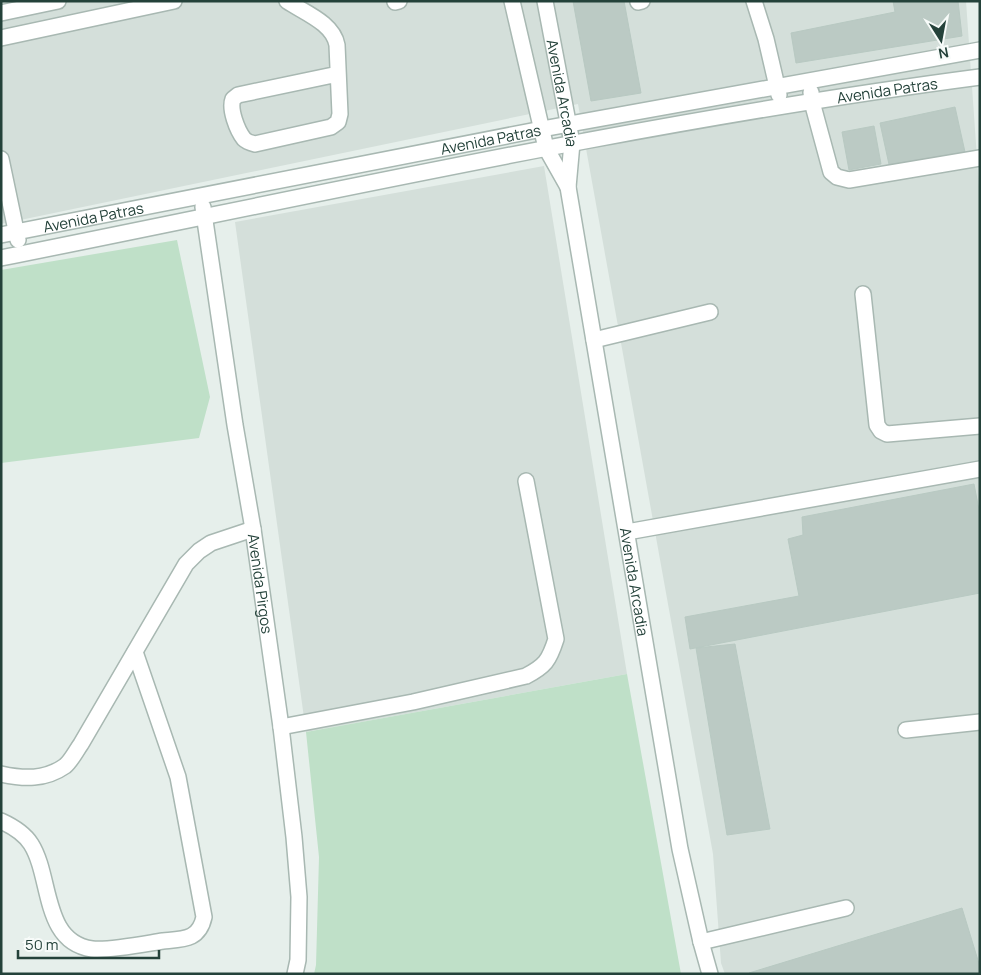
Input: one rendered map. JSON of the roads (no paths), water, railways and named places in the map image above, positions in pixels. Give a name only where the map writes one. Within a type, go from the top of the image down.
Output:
[{"type":"street","points":[[1,13],[58,1]]},
{"type":"street","points":[[1,38],[174,1]]},
{"type":"street","points":[[287,1],[330,29],[335,36],[337,45],[340,114],[338,122],[331,127],[255,144],[249,143],[243,138],[232,110],[233,99],[238,95],[338,74]]},
{"type":"street","name":"Avenida Arcadia","points":[[512,1],[546,148],[568,186]]},
{"type":"street","name":"Avenida Arcadia","points":[[545,1],[572,143],[568,186],[680,849],[710,974]]},
{"type":"street","points":[[754,1],[766,39],[782,106]]},
{"type":"street","name":"Avenida Patras","points":[[9,233],[542,128],[980,50]]},
{"type":"street","name":"Avenida Patras","points":[[1,258],[572,143],[782,106],[901,87],[980,77]]},
{"type":"street","points":[[810,81],[812,102],[832,172],[844,179],[849,180],[980,158]]},
{"type":"street","points":[[1,159],[9,233],[20,254]]},
{"type":"street","name":"Avenida Pirgos","points":[[201,196],[235,425],[253,529],[281,727],[299,897],[298,960],[295,974]]},
{"type":"street","points":[[863,294],[877,425],[881,431],[887,434],[980,426]]},
{"type":"street","points":[[594,340],[710,312]]},
{"type":"street","points":[[627,532],[980,469]]},
{"type":"street","points":[[281,727],[413,702],[526,676],[543,667],[551,655],[556,640],[526,481]]},
{"type":"street","points":[[1,774],[21,778],[43,777],[66,765],[81,744],[186,564],[199,551],[211,543],[253,529]]},
{"type":"street","points":[[1,821],[17,829],[30,842],[40,862],[56,922],[62,934],[71,940],[91,949],[176,940],[198,933],[202,927],[204,917],[178,777],[135,652]]},
{"type":"street","points":[[906,730],[980,722]]},
{"type":"street","points":[[701,942],[846,908]]}]
